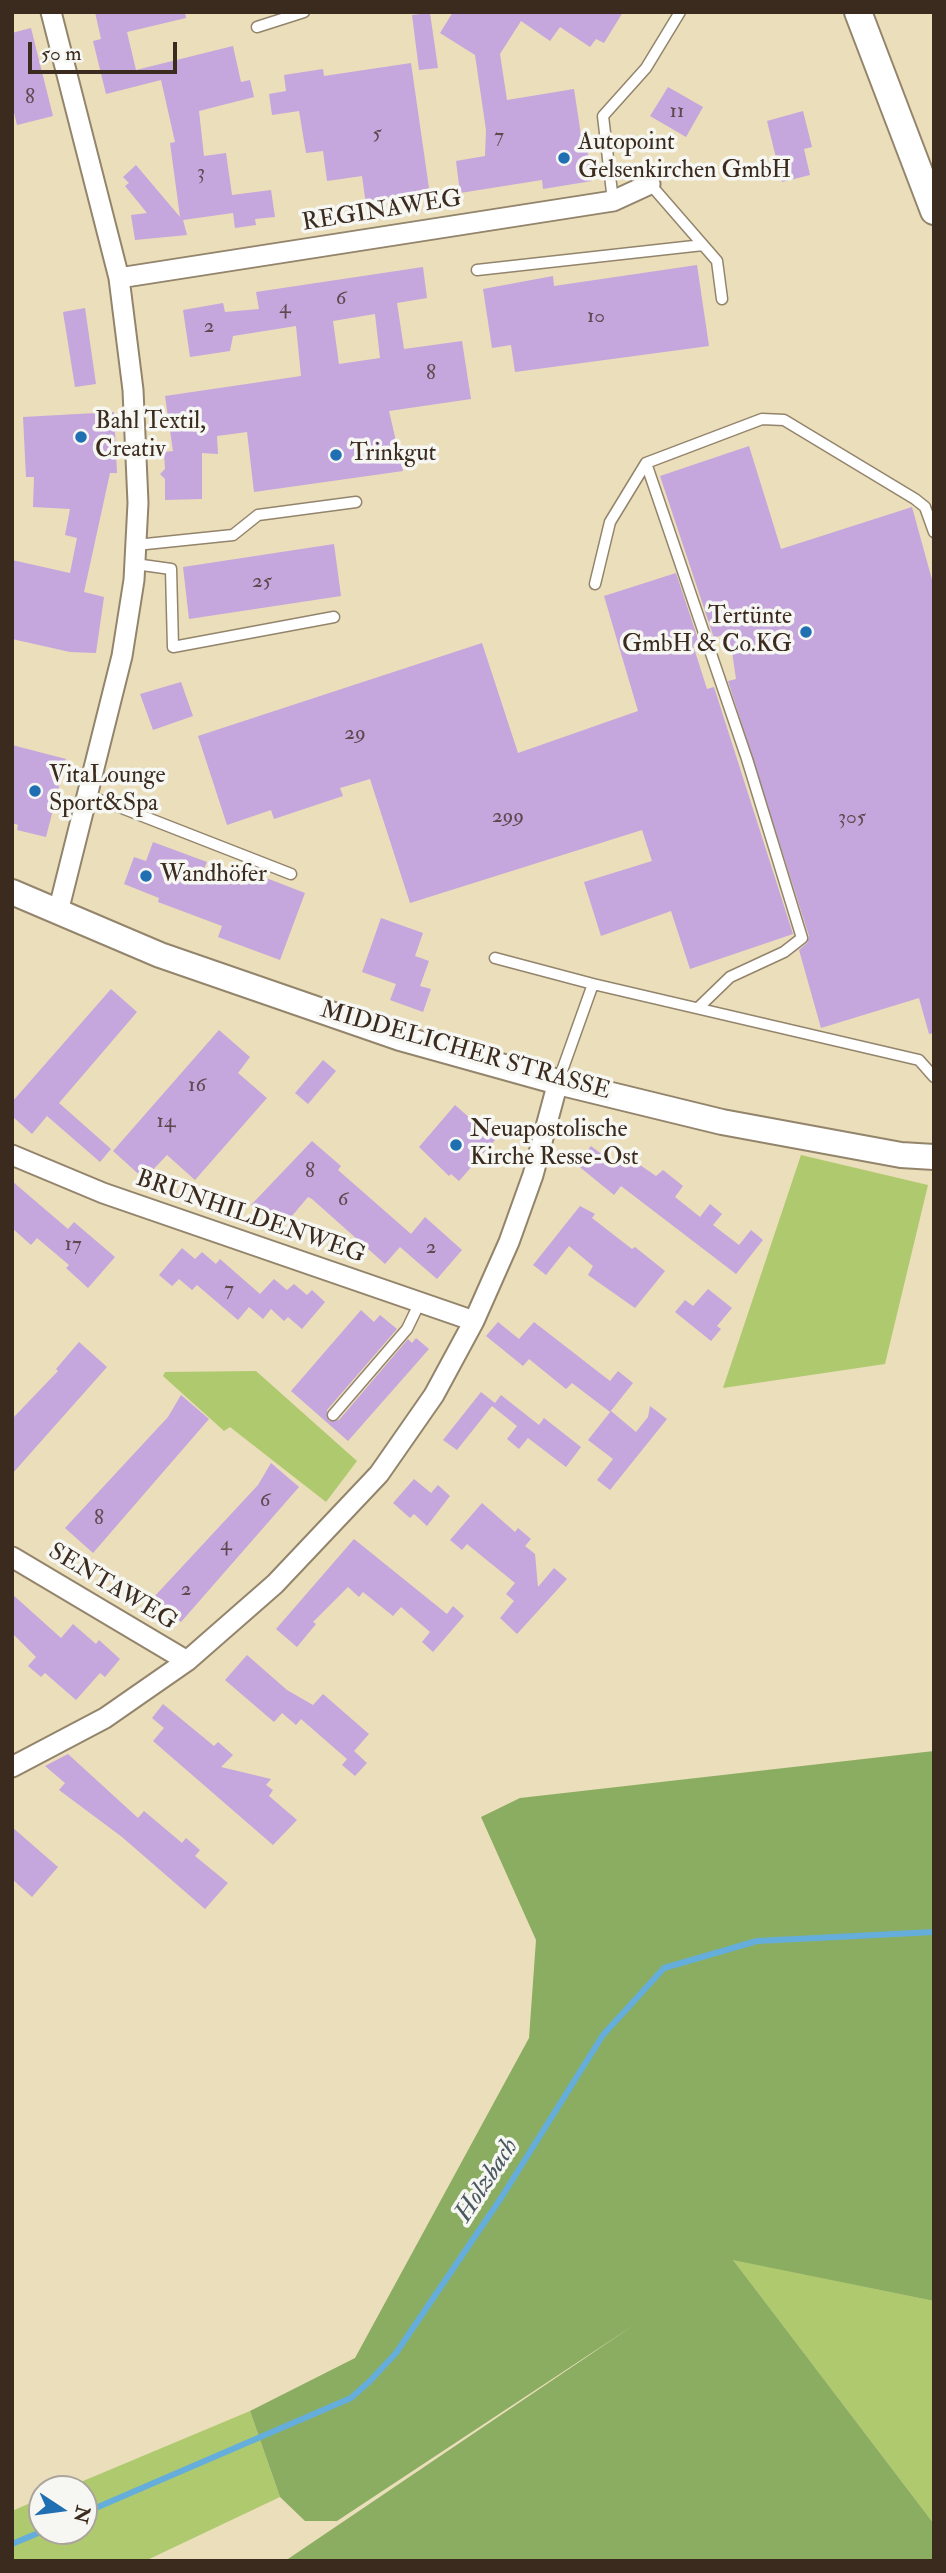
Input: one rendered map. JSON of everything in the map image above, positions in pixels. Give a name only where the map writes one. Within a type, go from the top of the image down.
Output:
[{"type":"main road","points":[[858,12],[934,211]]},
{"type":"street","points":[[51,12],[119,278],[133,390],[138,503],[135,555],[122,656],[58,912]]},
{"type":"street","name":"REGINAWEG","points":[[119,278],[613,201],[650,184]]},
{"type":"street","name":"MIDDELICHER STRASSE","points":[[12,892],[160,954],[400,1038],[558,1082],[722,1122],[901,1155],[934,1157]]},
{"type":"street","points":[[12,1767],[105,1718],[187,1661],[275,1584],[379,1475],[434,1395],[474,1321],[509,1242],[529,1186],[558,1082]]},
{"type":"street","name":"BRUNHILDENWEG","points":[[12,1155],[103,1193],[474,1321]]},
{"type":"street","name":"SENTAWEG","points":[[12,1557],[187,1661]]},
{"type":"lane","points":[[257,27],[304,12]]},
{"type":"lane","points":[[613,201],[603,116],[646,68],[680,12]]},
{"type":"lane","points":[[650,184],[717,261],[722,299]]},
{"type":"lane","points":[[477,270],[703,245]]},
{"type":"lane","points":[[595,584],[610,522],[646,463],[762,419],[785,420],[915,499],[925,507],[934,532]]},
{"type":"lane","points":[[646,463],[747,759],[802,938],[784,952],[730,977],[698,1009]]},
{"type":"lane","points":[[135,555],[233,535],[258,514],[356,502]]},
{"type":"lane","points":[[135,555],[171,569],[173,647],[334,617]]},
{"type":"lane","points":[[87,797],[104,801],[291,874]]},
{"type":"lane","points":[[495,958],[593,984],[919,1060],[934,1077]]},
{"type":"lane","points":[[558,1082],[593,984]]},
{"type":"lane","points":[[333,1415],[407,1329],[419,1304]]},
{"type":"green space","points":[[801,1155],[928,1185],[885,1364],[723,1388]]},
{"type":"green space","points":[[256,1371],[357,1461],[326,1502],[230,1427],[224,1431],[163,1376],[165,1372]]},
{"type":"green space","points":[[934,1751],[934,2301],[733,2260],[934,2524],[934,2561],[285,2561],[634,2325],[337,2521],[305,2521],[280,2497],[250,2411],[355,2358],[529,2038],[536,1940],[481,1817],[520,1798]]},
{"type":"green space","points":[[732,2259],[934,2301],[934,2524]]},
{"type":"green space","points":[[250,2411],[280,2497],[145,2561],[12,2561],[12,2511],[28,2504],[28,2545],[98,2545],[97,2475]]},
{"type":"building","points":[[95,12],[185,12],[186,18],[127,32],[136,70],[233,46],[241,82],[250,80],[254,97],[199,111],[204,156],[226,153],[232,195],[271,190],[275,217],[255,219],[256,225],[235,228],[233,213],[183,220],[187,235],[135,240],[131,215],[147,213],[125,186],[129,183],[123,177],[136,165],[180,217],[170,143],[175,142],[161,80],[106,94],[93,41],[101,39]]},
{"type":"building","points":[[453,12],[623,12],[604,43],[596,39],[590,47],[560,27],[550,41],[521,21],[500,54],[507,100],[574,89],[581,135],[585,134],[592,181],[543,189],[542,180],[460,193],[456,161],[485,156],[486,130],[475,55],[440,33]]},
{"type":"building","points":[[430,13],[438,68],[419,70],[412,15]]},
{"type":"building","points":[[31,28],[53,116],[17,125],[12,104],[12,33]]},
{"type":"building","points":[[411,63],[430,195],[366,205],[362,176],[327,181],[323,151],[306,153],[299,111],[272,115],[269,94],[286,91],[284,75],[323,69],[324,76]]},
{"type":"building","points":[[668,87],[703,107],[686,137],[650,116]]},
{"type":"building","points":[[803,111],[812,147],[804,149],[810,175],[782,182],[767,121]]},
{"type":"building","points":[[697,265],[709,346],[515,372],[511,345],[492,348],[483,289],[553,276],[554,286]]},
{"type":"building","points":[[423,267],[427,298],[397,303],[404,349],[462,341],[471,399],[389,411],[403,471],[254,492],[247,432],[217,436],[218,454],[202,453],[202,499],[165,500],[165,479],[160,474],[165,469],[164,452],[173,451],[165,396],[301,376],[296,326],[233,336],[230,351],[190,357],[183,310],[223,303],[225,312],[259,309],[256,292]],"holes":[[[375,314],[380,358],[339,364],[333,321]]]},
{"type":"building","points":[[85,308],[96,384],[75,387],[63,312]]},
{"type":"building","points":[[114,412],[117,473],[110,473],[84,592],[104,597],[96,653],[70,652],[12,639],[12,560],[70,573],[77,538],[65,535],[70,509],[33,507],[34,477],[26,477],[23,417]]},
{"type":"building","points":[[749,446],[781,549],[912,507],[934,587],[934,1033],[929,1034],[919,998],[821,1028],[799,950],[807,943],[809,936],[728,681],[736,679],[731,645],[727,646],[722,635],[714,638],[660,476]]},
{"type":"building","points":[[334,544],[341,596],[189,619],[183,567]]},
{"type":"building","points":[[676,573],[699,642],[693,645],[707,689],[714,687],[793,934],[690,969],[671,911],[601,936],[584,882],[652,861],[642,830],[410,903],[370,779],[340,788],[343,796],[274,819],[271,810],[227,825],[198,736],[482,643],[518,753],[638,711],[604,596]]},
{"type":"building","points":[[181,682],[193,716],[153,730],[140,694]]},
{"type":"building","name":"VitaLounge Sport&Spa","points":[[12,745],[66,759],[46,837],[17,830],[18,825],[12,823]]},
{"type":"building","points":[[153,842],[207,862],[203,871],[237,884],[243,869],[305,893],[280,960],[218,937],[222,926],[158,902],[159,898],[124,884],[134,857],[146,861]]},
{"type":"building","points":[[381,918],[423,933],[415,956],[429,961],[420,986],[431,989],[423,1012],[390,1000],[396,984],[362,972]]},
{"type":"building","points":[[111,989],[137,1012],[59,1103],[111,1149],[100,1162],[47,1116],[32,1134],[12,1116],[12,1102]]},
{"type":"building","points":[[219,1030],[250,1057],[238,1073],[267,1098],[195,1180],[167,1155],[144,1179],[113,1151]]},
{"type":"building","points":[[323,1060],[336,1071],[308,1104],[295,1093]]},
{"type":"building","name":"Neuapostolische Kirche Resse-Ost","points":[[455,1105],[495,1140],[459,1181],[451,1174],[449,1176],[419,1147]]},
{"type":"building","points":[[312,1141],[341,1166],[338,1170],[411,1234],[425,1217],[462,1250],[437,1279],[400,1247],[385,1264],[308,1197],[280,1230],[251,1205]]},
{"type":"building","points":[[591,1146],[613,1163],[621,1152],[656,1176],[663,1170],[683,1186],[675,1197],[700,1217],[710,1204],[722,1214],[713,1225],[739,1245],[751,1230],[763,1240],[736,1274],[621,1186],[614,1195],[576,1164]]},
{"type":"building","points":[[12,1181],[68,1229],[74,1222],[115,1257],[88,1288],[66,1268],[69,1265],[37,1238],[31,1245],[12,1228]]},
{"type":"building","points":[[580,1206],[595,1214],[592,1218],[665,1271],[635,1308],[588,1275],[593,1266],[569,1246],[546,1275],[533,1265]]},
{"type":"building","points":[[182,1248],[195,1259],[202,1252],[216,1264],[220,1259],[260,1294],[274,1279],[287,1290],[294,1284],[307,1295],[312,1290],[325,1302],[302,1329],[288,1317],[284,1321],[271,1309],[263,1319],[249,1307],[238,1320],[197,1285],[192,1290],[179,1279],[172,1286],[159,1275]]},
{"type":"building","points":[[708,1289],[732,1308],[717,1326],[721,1329],[711,1341],[675,1312],[685,1300],[693,1306]]},
{"type":"building","points":[[361,1310],[374,1322],[380,1315],[397,1329],[327,1410],[329,1421],[339,1420],[408,1339],[412,1343],[416,1338],[429,1349],[348,1441],[291,1391]]},
{"type":"building","points":[[498,1322],[519,1339],[534,1322],[610,1381],[618,1371],[633,1383],[610,1412],[572,1383],[566,1389],[529,1359],[523,1366],[486,1336]]},
{"type":"building","points":[[79,1342],[107,1367],[12,1474],[12,1419],[58,1371],[56,1369]]},
{"type":"building","points":[[481,1392],[495,1403],[501,1395],[539,1425],[544,1418],[581,1447],[566,1467],[528,1438],[519,1449],[507,1439],[517,1426],[492,1406],[457,1450],[443,1440]]},
{"type":"building","points":[[181,1395],[209,1419],[93,1553],[65,1528],[168,1417]]},
{"type":"building","points":[[650,1406],[667,1419],[610,1490],[597,1480],[613,1459],[588,1440],[611,1411],[636,1432],[648,1417]]},
{"type":"building","points":[[271,1463],[299,1487],[181,1622],[153,1598],[258,1485]]},
{"type":"building","points":[[414,1479],[431,1493],[438,1485],[450,1496],[427,1526],[414,1514],[410,1518],[393,1503]]},
{"type":"building","points":[[482,1503],[515,1532],[518,1528],[531,1539],[525,1546],[535,1554],[538,1587],[554,1568],[567,1579],[517,1634],[500,1618],[514,1601],[506,1594],[515,1583],[467,1544],[462,1550],[450,1540]]},
{"type":"building","points":[[354,1539],[447,1614],[453,1606],[464,1616],[433,1652],[422,1642],[430,1632],[401,1607],[393,1616],[363,1592],[359,1597],[348,1587],[313,1622],[316,1624],[297,1647],[276,1629]]},
{"type":"building","points":[[12,1594],[61,1638],[73,1624],[96,1644],[99,1640],[120,1659],[105,1677],[100,1673],[76,1700],[45,1673],[41,1677],[28,1666],[36,1657],[12,1633]]},
{"type":"building","points":[[247,1655],[287,1690],[313,1705],[323,1694],[369,1734],[354,1751],[367,1763],[355,1776],[342,1765],[347,1759],[301,1719],[296,1725],[282,1713],[274,1722],[225,1680]]},
{"type":"building","points":[[163,1704],[214,1746],[218,1742],[233,1755],[221,1767],[271,1779],[266,1785],[273,1790],[269,1796],[297,1820],[273,1845],[153,1741],[164,1728],[152,1718]]},
{"type":"building","points":[[68,1754],[138,1818],[144,1811],[182,1843],[186,1838],[200,1850],[195,1856],[228,1883],[205,1909],[122,1837],[59,1790],[65,1783],[45,1766]]},
{"type":"building","points":[[12,1827],[58,1867],[32,1897],[12,1879]]},
{"type":"waterway","name":"Holzbach","points":[[98,2507],[351,2398],[370,2381],[396,2353],[501,2198],[603,2035],[664,1968],[757,1941],[934,1932]]},
{"type":"waterway","name":"Holzbach","points":[[12,2544],[28,2537]]},
{"type":"place","name":"Autopoint Gelsenkirchen GmbH","points":[[564,158]]},
{"type":"place","name":"Bahl Textil, Creativ","points":[[81,437]]},
{"type":"place","name":"Trinkgut","points":[[336,455]]},
{"type":"place","name":"Tertünte GmbH & Co.KG","points":[[806,632]]},
{"type":"place","name":"VitaLounge Sport&Spa","points":[[35,791]]},
{"type":"place","name":"Wandhöfer","points":[[146,876]]},
{"type":"place","name":"Neuapostolische Kirche Resse-Ost","points":[[456,1145]]}]
